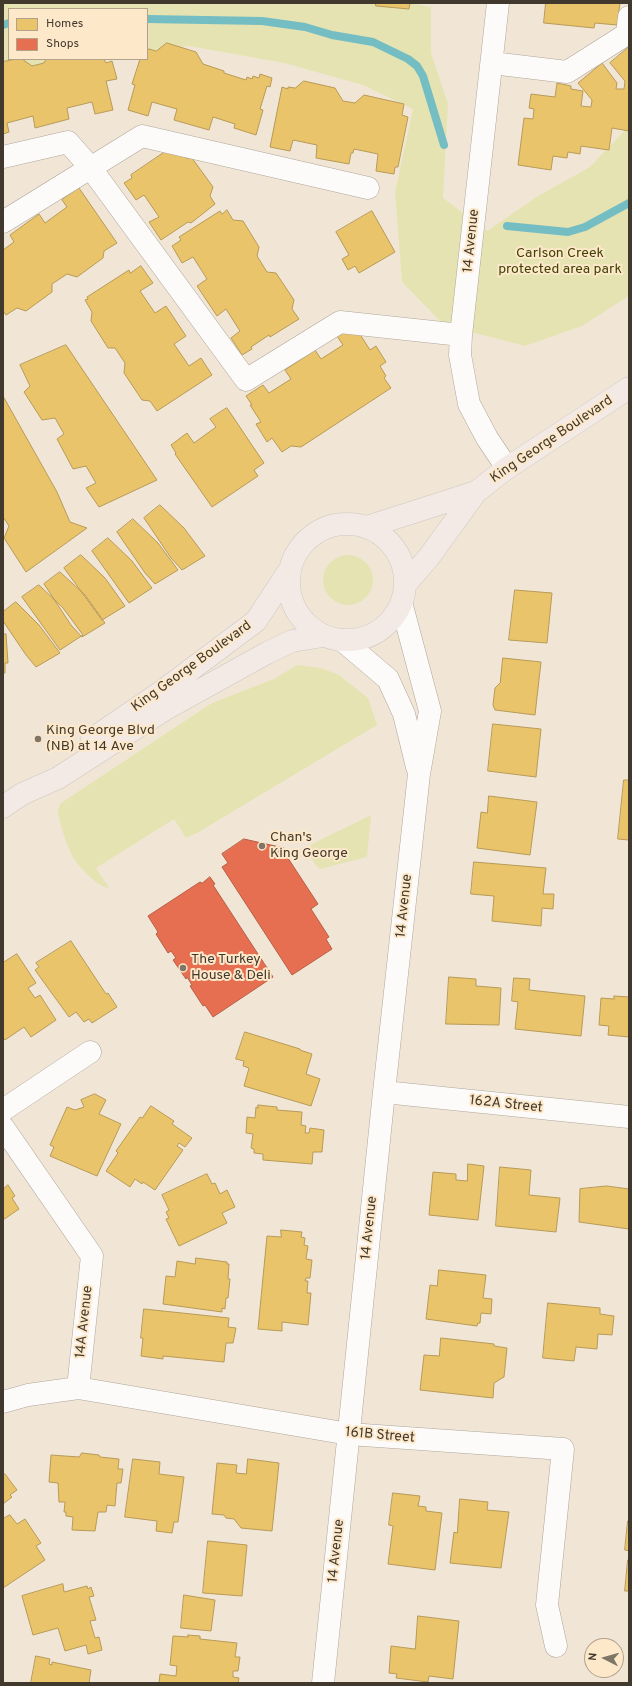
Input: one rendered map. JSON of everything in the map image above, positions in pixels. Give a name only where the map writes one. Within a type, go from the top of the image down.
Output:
[{"type":"main road","name":"King George Boulevard","points":[[404,596],[429,557],[476,492],[507,468],[629,388]]},
{"type":"main road","name":"King George Boulevard","points":[[367,527],[476,492]]},
{"type":"main road","points":[[347,523],[367,527],[383,536],[396,550],[404,567],[404,596],[391,622],[378,632],[360,639],[333,638],[307,624],[295,608],[289,589],[290,569],[298,551],[311,536],[328,527],[347,523]]},
{"type":"main road","name":"King George Boulevard","points":[[22,794],[51,768],[161,692],[256,621],[290,569]]},
{"type":"main road","name":"King George Boulevard","points":[[3,806],[22,794],[58,778],[164,710],[267,653],[292,641],[333,638]]},
{"type":"street","name":"14 Avenue","points":[[498,3],[460,355],[469,404],[487,438],[507,468]]},
{"type":"street","points":[[492,63],[567,72],[627,34],[629,17]]},
{"type":"street","points":[[3,222],[142,136],[368,188]]},
{"type":"street","points":[[3,157],[68,142],[90,167],[246,380],[340,322],[461,335]]},
{"type":"street","name":"14 Avenue","points":[[323,1683],[418,774],[430,712],[404,596]]},
{"type":"street","name":"14 Avenue","points":[[333,638],[388,678],[404,714],[418,774]]},
{"type":"street","points":[[3,1110],[90,1052]]},
{"type":"street","name":"162A Street","points":[[384,1092],[629,1117]]},
{"type":"street","name":"14A Avenue","points":[[3,1127],[92,1256],[78,1388]]},
{"type":"street","name":"161B Street","points":[[3,1402],[28,1395],[78,1388],[349,1434],[563,1449],[547,1605],[556,1646]]},
{"type":"green space","name":"Carlson Creek protected area park","points":[[3,3],[410,3],[431,7],[431,53],[448,104],[443,198],[487,231],[538,196],[590,167],[629,126],[629,296],[582,326],[525,346],[444,325],[402,282],[395,192],[413,109],[363,85],[284,63],[189,46],[148,51],[148,8],[8,8],[8,60],[75,60],[3,70]]},
{"type":"green space","points":[[348,555],[362,559],[369,566],[373,580],[369,594],[362,601],[348,605],[334,601],[327,594],[323,580],[327,566],[334,559]]},
{"type":"green space","points":[[297,665],[321,668],[339,675],[368,698],[377,725],[197,833],[186,838],[174,819],[96,868],[109,888],[100,885],[80,867],[74,859],[64,836],[58,811],[61,803],[212,703],[274,679]]},
{"type":"green space","points":[[371,815],[367,857],[320,869],[312,860],[308,851],[312,844]]},
{"type":"building: Homes","points":[[376,3],[410,3],[409,9],[376,6]]},
{"type":"building: Homes","points":[[546,3],[620,3],[617,25],[595,23],[594,28],[544,23]]},
{"type":"building: Homes","points":[[167,43],[196,52],[203,64],[224,71],[224,73],[246,80],[247,77],[252,79],[253,76],[259,78],[260,74],[272,78],[270,87],[267,86],[260,109],[263,110],[256,135],[234,128],[235,124],[213,117],[209,130],[174,120],[177,109],[152,102],[148,116],[128,110],[135,85],[132,84],[140,60],[148,60],[148,50],[156,51]]},
{"type":"building: Homes","points":[[629,47],[629,131],[612,128],[609,150],[581,146],[580,154],[568,152],[567,158],[553,156],[551,170],[518,165],[524,118],[533,119],[534,109],[529,108],[531,94],[555,97],[557,83],[571,86],[571,89],[583,91],[581,106],[591,107],[592,100],[578,83],[602,63],[617,83],[616,89],[624,89],[625,81],[610,63]]},
{"type":"building: Homes","points":[[23,60],[32,66],[44,63],[46,60],[104,60],[106,63],[112,61],[117,79],[106,81],[113,110],[95,114],[92,102],[67,108],[69,119],[35,128],[33,116],[7,123],[9,132],[3,134],[3,62]]},
{"type":"building: Homes","points":[[304,81],[335,88],[343,101],[355,103],[364,95],[404,104],[402,115],[408,117],[398,167],[395,167],[394,174],[376,171],[378,154],[354,149],[353,153],[351,153],[349,164],[316,158],[317,145],[293,140],[290,151],[270,147],[282,87],[288,89],[288,87],[295,88]]},
{"type":"building: Homes","points":[[172,147],[178,147],[186,158],[192,158],[213,187],[210,196],[215,204],[191,223],[188,222],[161,240],[149,222],[159,217],[144,195],[136,200],[124,183],[132,178],[131,175]]},
{"type":"building: Homes","points":[[79,188],[117,243],[104,251],[103,258],[77,277],[67,274],[52,284],[52,292],[26,311],[17,308],[6,315],[3,311],[3,250],[14,242],[10,235],[39,214],[45,223],[67,207],[62,200]]},
{"type":"building: Homes","points":[[227,210],[233,220],[243,221],[259,247],[257,256],[267,272],[276,273],[294,300],[292,309],[299,319],[270,337],[269,335],[242,355],[231,338],[240,331],[226,309],[217,316],[197,286],[207,279],[193,257],[182,263],[172,246],[181,240],[179,237],[220,211],[222,214]]},
{"type":"building: Homes","points":[[372,211],[395,252],[359,273],[355,266],[348,270],[342,259],[349,255],[336,232]]},
{"type":"building: Homes","points":[[141,266],[153,283],[140,291],[155,313],[166,306],[186,336],[174,344],[189,366],[201,358],[212,375],[157,411],[150,401],[142,400],[124,373],[125,363],[115,348],[108,348],[91,321],[92,312],[85,300],[88,299],[87,297],[129,270],[130,273]]},
{"type":"building: Homes","points":[[354,325],[370,350],[376,346],[386,362],[380,366],[386,376],[384,378],[391,388],[301,447],[291,446],[282,452],[272,438],[267,442],[256,424],[261,422],[246,396],[263,385],[269,393],[291,379],[285,370],[315,350],[321,359],[343,345],[337,336]]},
{"type":"building: Homes","points":[[66,345],[157,480],[99,507],[86,488],[96,483],[86,466],[73,469],[57,439],[64,434],[55,418],[42,420],[24,392],[30,386],[20,365]]},
{"type":"building: Homes","points":[[3,396],[57,492],[70,522],[87,528],[26,572],[4,538],[9,526],[3,517]]},
{"type":"building: Homes","points":[[227,408],[264,463],[254,470],[258,476],[212,507],[175,454],[176,453],[171,445],[187,433],[194,443],[216,427],[210,419]]},
{"type":"building: Homes","points":[[160,505],[184,528],[205,556],[182,570],[171,558],[144,518]]},
{"type":"building: Homes","points":[[133,519],[158,543],[178,570],[155,584],[145,573],[117,532]]},
{"type":"building: Homes","points":[[108,538],[132,561],[152,588],[129,603],[92,551]]},
{"type":"building: Homes","points":[[81,555],[105,578],[125,606],[102,620],[64,568]]},
{"type":"building: Homes","points":[[60,572],[85,595],[105,623],[82,637],[71,625],[44,584]]},
{"type":"building: Homes","points":[[39,585],[63,608],[83,635],[60,650],[22,597]]},
{"type":"building: Homes","points":[[515,590],[552,593],[547,643],[509,640]]},
{"type":"building: Homes","points":[[16,602],[39,625],[60,653],[36,667],[3,621],[3,612]]},
{"type":"building: Homes","points":[[6,634],[8,663],[5,663],[5,673],[3,673],[3,635]]},
{"type":"building: Homes","points":[[503,658],[541,662],[535,715],[495,710],[493,705],[495,688],[500,683]]},
{"type":"building: Homes","points":[[493,724],[541,729],[536,777],[488,771]]},
{"type":"building: Homes","points":[[624,780],[629,780],[629,840],[618,839]]},
{"type":"building: Homes","points":[[489,796],[537,802],[530,855],[477,848],[481,812],[487,813]]},
{"type":"building: Homes","points":[[474,862],[546,868],[543,894],[554,894],[553,909],[542,908],[541,926],[492,921],[494,896],[471,894]]},
{"type":"building: Homes","points":[[71,941],[106,994],[108,993],[117,1007],[92,1023],[89,1019],[84,1022],[76,1012],[69,1017],[35,970],[39,967],[36,963]]},
{"type":"building: Homes","points":[[17,954],[36,983],[28,988],[35,998],[40,995],[56,1020],[31,1037],[24,1027],[5,1040],[3,1037],[3,963]]},
{"type":"building: Homes","points":[[449,977],[476,979],[476,986],[501,988],[499,1025],[446,1024]]},
{"type":"building: Homes","points":[[514,978],[530,979],[529,990],[585,996],[581,1036],[515,1029],[518,1002],[512,1001]]},
{"type":"building: Homes","points":[[614,996],[629,997],[629,1037],[608,1035],[609,1026],[599,1025],[601,998],[614,999]]},
{"type":"building: Homes","points":[[245,1032],[312,1054],[306,1074],[320,1079],[311,1106],[244,1086],[249,1068],[243,1066],[244,1061],[236,1059]]},
{"type":"building: Homes","points":[[95,1094],[106,1100],[99,1114],[121,1124],[97,1176],[50,1156],[54,1147],[50,1145],[67,1107],[75,1110],[84,1107],[81,1100]]},
{"type":"building: Homes","points":[[258,1105],[277,1107],[277,1110],[302,1112],[301,1125],[306,1126],[305,1133],[309,1133],[310,1128],[324,1130],[322,1152],[313,1152],[312,1164],[263,1160],[263,1154],[254,1153],[254,1149],[251,1148],[253,1134],[246,1133],[247,1117],[255,1118],[256,1107],[258,1108]]},
{"type":"building: Homes","points":[[151,1106],[174,1121],[172,1124],[192,1138],[185,1147],[179,1143],[177,1146],[183,1150],[155,1190],[143,1182],[142,1184],[135,1179],[130,1187],[106,1171],[118,1153],[116,1151],[140,1117],[142,1118]]},
{"type":"building: Homes","points":[[468,1164],[484,1166],[478,1220],[429,1215],[433,1172],[456,1174],[456,1180],[467,1181]]},
{"type":"building: Homes","points":[[500,1167],[531,1170],[529,1195],[560,1198],[556,1232],[496,1226]]},
{"type":"building: Homes","points":[[207,1174],[212,1184],[215,1183],[220,1194],[227,1190],[235,1207],[222,1213],[227,1223],[179,1246],[166,1219],[169,1218],[166,1212],[169,1210],[162,1195]]},
{"type":"building: Homes","points":[[8,1185],[15,1196],[12,1198],[19,1209],[3,1220],[3,1186],[4,1188]]},
{"type":"building: Homes","points":[[607,1186],[629,1189],[629,1229],[579,1222],[580,1189]]},
{"type":"building: Homes","points":[[281,1230],[302,1232],[301,1237],[305,1238],[304,1245],[308,1246],[306,1259],[312,1260],[310,1278],[306,1278],[305,1281],[308,1281],[307,1293],[311,1293],[308,1325],[282,1322],[282,1331],[258,1329],[267,1236],[281,1237]]},
{"type":"building: Homes","points":[[196,1258],[227,1262],[227,1264],[229,1264],[228,1279],[230,1279],[228,1298],[226,1298],[225,1309],[222,1308],[222,1312],[163,1304],[166,1276],[175,1277],[177,1261],[195,1264]]},
{"type":"building: Homes","points":[[439,1270],[486,1275],[483,1298],[492,1299],[491,1314],[481,1313],[480,1323],[478,1323],[477,1326],[426,1319],[430,1285],[437,1286]]},
{"type":"building: Homes","points":[[548,1303],[600,1308],[600,1314],[614,1316],[612,1335],[598,1334],[597,1349],[576,1347],[574,1361],[543,1358]]},
{"type":"building: Homes","points":[[144,1309],[229,1318],[228,1327],[236,1328],[233,1343],[226,1343],[224,1362],[163,1356],[163,1359],[141,1356]]},
{"type":"building: Homes","points":[[441,1338],[494,1344],[494,1346],[507,1348],[504,1377],[494,1383],[493,1398],[420,1390],[424,1355],[439,1356]]},
{"type":"building: Homes","points":[[82,1453],[119,1459],[118,1469],[123,1469],[121,1483],[117,1483],[115,1506],[107,1505],[106,1512],[98,1512],[95,1531],[72,1530],[73,1517],[66,1516],[66,1512],[64,1512],[65,1502],[59,1502],[58,1483],[49,1482],[51,1455],[79,1457]]},
{"type":"building: Homes","points":[[133,1459],[160,1462],[159,1474],[184,1477],[178,1522],[174,1522],[172,1533],[156,1531],[157,1521],[125,1517]]},
{"type":"building: Homes","points":[[248,1459],[279,1463],[272,1531],[241,1528],[234,1519],[226,1518],[224,1515],[212,1514],[217,1463],[237,1465],[236,1473],[246,1474]]},
{"type":"building: Homes","points":[[5,1474],[17,1490],[10,1495],[12,1497],[3,1504],[3,1475]]},
{"type":"building: Homes","points":[[393,1493],[420,1496],[418,1506],[426,1507],[426,1511],[442,1513],[435,1570],[388,1564],[393,1526],[389,1525]]},
{"type":"building: Homes","points":[[460,1499],[488,1502],[487,1510],[509,1512],[501,1568],[450,1563],[454,1532],[457,1533]]},
{"type":"building: Homes","points":[[10,1515],[17,1524],[25,1519],[41,1543],[36,1546],[45,1560],[3,1588],[3,1519]]},
{"type":"building: Homes","points":[[629,1521],[629,1551],[625,1550]]},
{"type":"building: Homes","points":[[208,1541],[247,1545],[242,1596],[203,1593]]},
{"type":"building: Homes","points":[[628,1560],[629,1591],[625,1591]]},
{"type":"building: Homes","points":[[63,1584],[64,1592],[87,1586],[88,1589],[91,1587],[94,1596],[89,1597],[96,1620],[90,1621],[95,1638],[99,1637],[102,1650],[88,1654],[86,1645],[65,1651],[58,1628],[33,1635],[22,1596]]},
{"type":"building: Homes","points":[[184,1595],[215,1600],[211,1631],[181,1628]]},
{"type":"building: Homes","points":[[418,1616],[459,1621],[453,1679],[429,1676],[428,1682],[396,1678],[397,1674],[389,1673],[391,1646],[415,1649]]},
{"type":"building: Homes","points":[[188,1635],[200,1636],[200,1639],[237,1643],[235,1657],[240,1657],[238,1671],[233,1671],[233,1677],[239,1678],[238,1683],[159,1683],[160,1674],[176,1676],[177,1666],[170,1665],[173,1636],[188,1637]]},
{"type":"building: Homes","points":[[36,1656],[50,1659],[49,1664],[52,1665],[52,1662],[91,1670],[89,1683],[31,1683]]},
{"type":"building: Shops","points":[[244,839],[284,848],[282,849],[318,904],[311,909],[329,937],[326,939],[332,949],[292,975],[222,867],[228,863],[222,854]]},
{"type":"building: Shops","points":[[210,877],[215,884],[213,885],[273,977],[213,1017],[205,1005],[203,1006],[190,986],[192,985],[187,977],[186,979],[173,960],[176,958],[171,951],[168,953],[156,934],[158,932],[148,916]]},
{"type":"waterway","points":[[148,19],[262,21],[305,27],[332,35],[373,42],[408,59],[417,66],[423,76],[444,145]]},
{"type":"waterway","points":[[3,25],[8,23]]},
{"type":"waterway","points":[[507,226],[568,232],[585,227],[629,203]]},
{"type":"place","name":"King George Blvd (NB) at 14 Ave","points":[[38,739]]},
{"type":"place","name":"Chan's King George","points":[[262,846]]},
{"type":"place","name":"The Turkey House & Deli","points":[[183,968]]}]
